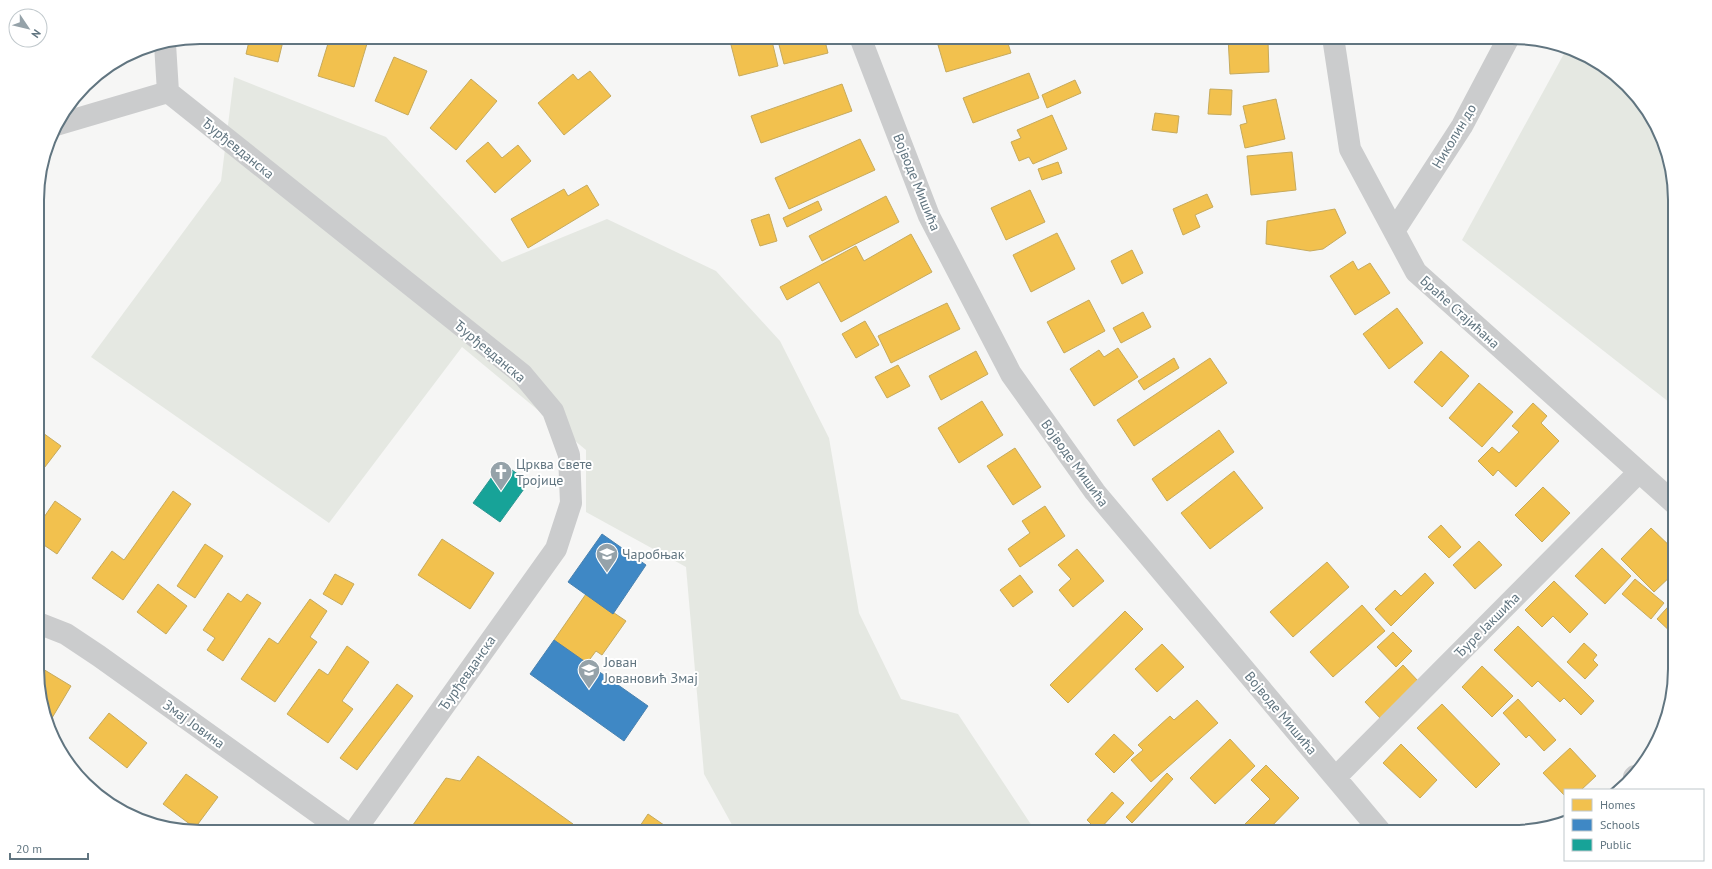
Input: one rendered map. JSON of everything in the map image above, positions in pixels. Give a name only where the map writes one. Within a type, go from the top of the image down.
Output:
[{"type":"street","name":"Војводе Мишића","points":[[863,44],[929,216],[1011,374],[1095,492],[1375,825]]},
{"type":"street","name":"Браће Стајићана","points":[[1334,44],[1350,149],[1416,272],[1668,499]]},
{"type":"street","name":"Николин до","points":[[1394,231],[1462,126],[1505,44]]},
{"type":"street","points":[[65,122],[168,92],[165,48]]},
{"type":"street","name":"Ђурђевданска","points":[[168,92],[522,374],[553,411],[570,455],[571,503],[556,548],[359,825]]},
{"type":"street","name":"Ђуре Јакшића","points":[[1336,777],[1639,472]]},
{"type":"street","name":"Змај Јовина","points":[[44,626],[66,634],[99,656],[335,825]]},
{"type":"shaded area","points":[[1564,53],[1581,60],[1607,76],[1629,97],[1642,113],[1660,150],[1667,180],[1668,401],[1462,240]]},
{"type":"shaded area","points":[[234,77],[386,137],[502,262],[607,219],[716,271],[780,341],[829,438],[859,613],[901,699],[958,714],[1031,825],[732,825],[704,774],[686,567],[586,512],[586,450],[462,347],[329,523],[91,357],[221,181]]},
{"type":"building: Homes","points":[[248,44],[282,44],[278,62],[246,54]]},
{"type":"building: Homes","points":[[328,44],[367,44],[354,87],[318,76]]},
{"type":"building: Homes","points":[[731,44],[773,44],[778,66],[739,76]]},
{"type":"building: Homes","points":[[779,44],[826,44],[828,53],[784,64]]},
{"type":"building: Homes","points":[[1008,44],[1011,53],[946,72],[938,45]]},
{"type":"building: Homes","points":[[1228,44],[1268,44],[1269,72],[1230,74]]},
{"type":"building: Homes","points":[[394,57],[427,71],[408,115],[375,101]]},
{"type":"building: Homes","points":[[590,71],[611,96],[564,135],[538,103],[573,74],[578,80]]},
{"type":"building: Homes","points":[[1029,73],[1039,98],[973,123],[963,98]]},
{"type":"building: Homes","points":[[471,79],[497,101],[456,150],[430,128]]},
{"type":"building: Homes","points":[[1075,80],[1081,93],[1047,108],[1042,95]]},
{"type":"building: Homes","points":[[842,84],[852,111],[761,143],[751,116]]},
{"type":"building: Homes","points":[[1210,89],[1232,90],[1231,115],[1208,114]]},
{"type":"building: Homes","points":[[1276,99],[1285,139],[1245,148],[1240,125],[1247,123],[1243,106]]},
{"type":"building: Homes","points":[[1155,113],[1179,116],[1177,133],[1152,130]]},
{"type":"building: Homes","points":[[1052,115],[1067,149],[1033,164],[1029,157],[1019,161],[1011,142],[1021,138],[1017,130]]},
{"type":"building: Homes","points":[[860,139],[875,170],[789,209],[775,178]]},
{"type":"building: Homes","points":[[488,142],[502,158],[518,145],[531,161],[495,193],[466,161]]},
{"type":"building: Homes","points":[[1292,152],[1296,190],[1251,195],[1247,156]]},
{"type":"building: Homes","points":[[1058,162],[1062,173],[1042,180],[1038,169]]},
{"type":"building: Homes","points":[[587,185],[599,205],[528,248],[511,219],[564,189],[568,196]]},
{"type":"building: Homes","points":[[1030,190],[1045,222],[1006,240],[991,208]]},
{"type":"building: Homes","points":[[1207,194],[1213,207],[1195,215],[1200,227],[1183,235],[1173,209]]},
{"type":"building: Homes","points":[[886,196],[899,222],[822,261],[809,236]]},
{"type":"building: Homes","points":[[818,201],[822,210],[787,227],[783,218]]},
{"type":"building: Homes","points":[[1335,209],[1346,233],[1323,249],[1310,251],[1266,244],[1267,221]]},
{"type":"building: Homes","points":[[769,214],[777,241],[760,246],[751,220]]},
{"type":"building: Homes","points":[[1057,233],[1075,269],[1031,292],[1013,255]]},
{"type":"building: Homes","points":[[911,234],[932,272],[841,322],[819,282],[787,300],[780,287],[856,246],[864,261]]},
{"type":"building: Homes","points":[[1132,250],[1143,273],[1122,284],[1111,261]]},
{"type":"building: Homes","points":[[1353,261],[1358,270],[1370,263],[1390,293],[1355,315],[1330,276]]},
{"type":"building: Homes","points":[[1089,300],[1105,331],[1064,353],[1047,322]]},
{"type":"building: Homes","points":[[947,303],[960,329],[891,363],[878,336]]},
{"type":"building: Homes","points":[[1397,308],[1423,343],[1389,369],[1363,334]]},
{"type":"building: Homes","points":[[1143,312],[1151,327],[1121,343],[1113,328]]},
{"type":"building: Homes","points":[[865,321],[879,345],[856,358],[842,334]]},
{"type":"building: Homes","points":[[1118,348],[1138,377],[1094,406],[1070,369],[1099,350],[1104,357]]},
{"type":"building: Homes","points":[[976,351],[988,374],[941,400],[929,376]]},
{"type":"building: Homes","points":[[1441,351],[1469,376],[1442,407],[1414,382]]},
{"type":"building: Homes","points":[[1174,358],[1179,368],[1144,390],[1138,381]]},
{"type":"building: Homes","points":[[1210,358],[1227,383],[1134,446],[1117,420]]},
{"type":"building: Homes","points":[[898,365],[910,386],[887,398],[875,377]]},
{"type":"building: Homes","points":[[1479,383],[1513,412],[1482,447],[1449,418]]},
{"type":"building: Homes","points":[[982,401],[1003,435],[959,463],[938,428]]},
{"type":"building: Homes","points":[[1533,403],[1547,416],[1541,423],[1559,441],[1516,487],[1498,470],[1493,476],[1478,461],[1492,447],[1499,453],[1519,432],[1512,426]]},
{"type":"building: Homes","points":[[1219,430],[1234,452],[1167,501],[1152,479]]},
{"type":"building: Homes","points":[[44,434],[61,446],[44,468]]},
{"type":"building: Homes","points":[[1015,448],[1041,487],[1013,505],[987,466]]},
{"type":"building: Homes","points":[[1234,471],[1263,508],[1210,549],[1181,513]]},
{"type":"building: Homes","points":[[1543,487],[1570,513],[1542,542],[1515,515]]},
{"type":"building: Homes","points":[[173,491],[191,504],[123,600],[92,578],[112,551],[124,560]]},
{"type":"building: Homes","points":[[55,501],[81,519],[57,554],[44,545],[44,517]]},
{"type":"building: Homes","points":[[1045,506],[1065,536],[1020,567],[1008,549],[1030,533],[1022,521]]},
{"type":"building: Homes","points":[[1441,525],[1461,547],[1449,558],[1428,537]]},
{"type":"building: Homes","points":[[1651,528],[1668,544],[1668,579],[1654,592],[1621,559]]},
{"type":"building: Homes","points":[[442,539],[494,573],[470,609],[418,575]]},
{"type":"building: Homes","points":[[1479,541],[1502,565],[1475,589],[1453,565]]},
{"type":"building: Homes","points":[[205,544],[223,556],[195,598],[177,586]]},
{"type":"building: Homes","points":[[1602,548],[1631,576],[1605,604],[1575,576]]},
{"type":"building: Homes","points":[[1077,549],[1104,581],[1073,607],[1059,590],[1071,579],[1058,565]]},
{"type":"building: Homes","points":[[1327,562],[1349,587],[1293,637],[1270,612]]},
{"type":"building: Homes","points":[[1425,573],[1434,583],[1391,626],[1375,609],[1395,590],[1401,596]]},
{"type":"building: Homes","points":[[335,574],[354,584],[342,605],[323,594]]},
{"type":"building: Homes","points":[[1020,575],[1033,592],[1013,607],[1000,590]]},
{"type":"building: Homes","points":[[1635,579],[1664,603],[1651,619],[1622,594]]},
{"type":"building: Homes","points":[[1554,581],[1588,614],[1570,633],[1553,616],[1542,627],[1525,610]]},
{"type":"building: Homes","points":[[158,584],[187,606],[166,634],[137,612]]},
{"type":"building: Homes","points":[[228,593],[241,602],[247,594],[261,603],[223,661],[207,650],[215,638],[203,630]]},
{"type":"building: Homes","points":[[586,594],[626,621],[602,655],[596,651],[587,663],[554,640]]},
{"type":"building: Homes","points":[[310,599],[327,611],[310,637],[317,642],[275,702],[241,679],[269,638],[278,644]]},
{"type":"building: Homes","points":[[1362,605],[1385,631],[1333,677],[1310,652]]},
{"type":"building: Homes","points":[[1668,607],[1668,629],[1657,619]]},
{"type":"building: Homes","points":[[1125,611],[1143,629],[1068,703],[1050,685]]},
{"type":"building: Homes","points":[[1518,626],[1594,701],[1581,715],[1564,698],[1560,702],[1538,681],[1532,687],[1494,650]]},
{"type":"building: Homes","points":[[1393,632],[1412,651],[1396,667],[1377,647]]},
{"type":"building: Homes","points":[[1584,643],[1597,655],[1593,660],[1598,665],[1585,679],[1567,662]]},
{"type":"building: Homes","points":[[1162,644],[1184,667],[1157,692],[1135,669]]},
{"type":"building: Homes","points":[[347,646],[369,662],[342,701],[353,709],[328,743],[287,714],[319,669],[328,675]]},
{"type":"building: Homes","points":[[1403,665],[1419,682],[1381,719],[1365,702]]},
{"type":"building: Homes","points":[[1482,666],[1513,696],[1492,717],[1462,687]]},
{"type":"building: Homes","points":[[44,670],[71,686],[52,718],[45,689]]},
{"type":"building: Homes","points":[[397,684],[413,696],[357,770],[340,758]]},
{"type":"building: Homes","points":[[1518,699],[1556,740],[1544,751],[1529,735],[1526,738],[1503,713]]},
{"type":"building: Homes","points":[[1197,700],[1218,723],[1151,782],[1131,760],[1143,750],[1138,745],[1170,716],[1174,720]]},
{"type":"building: Homes","points":[[1442,704],[1500,764],[1476,788],[1417,728]]},
{"type":"building: Homes","points":[[109,713],[147,743],[127,768],[89,738]]},
{"type":"building: Homes","points":[[1114,734],[1134,753],[1114,773],[1095,754]]},
{"type":"building: Homes","points":[[1230,739],[1255,766],[1215,804],[1190,778]]},
{"type":"building: Homes","points":[[1401,744],[1437,780],[1420,798],[1383,763]]},
{"type":"building: Homes","points":[[1570,748],[1596,776],[1582,789],[1564,789],[1564,795],[1543,773]]},
{"type":"building: Homes","points":[[478,756],[573,824],[413,825],[446,778],[460,781]]},
{"type":"building: Homes","points":[[1266,765],[1299,798],[1273,825],[1244,825],[1270,799],[1251,780]]},
{"type":"building: Homes","points":[[1167,773],[1173,779],[1132,823],[1126,817]]},
{"type":"building: Homes","points":[[186,774],[218,797],[197,825],[191,825],[163,804]]},
{"type":"building: Homes","points":[[1112,792],[1124,803],[1104,825],[1092,825],[1087,820]]},
{"type":"building: Homes","points":[[648,814],[664,825],[641,825]]},
{"type":"building: Schools","name":"Чаробњак","points":[[602,534],[646,565],[613,614],[568,582]]},
{"type":"building: Schools","name":"Јован Јовановић Змај","points":[[554,640],[648,706],[624,741],[530,674]]},
{"type":"building: Public","name":"Црква Свете Тројице","points":[[502,463],[529,482],[500,522],[473,503]]},
{"type":"place","name":"Црква Свете Тројице","points":[[501,492]]},
{"type":"place","name":"Чаробњак","points":[[607,574]]},
{"type":"place","name":"Јован Јовановић Змај","points":[[589,690]]}]
